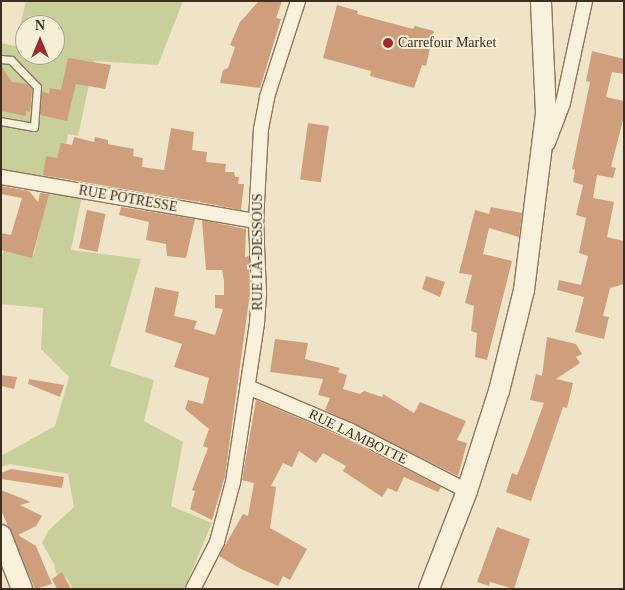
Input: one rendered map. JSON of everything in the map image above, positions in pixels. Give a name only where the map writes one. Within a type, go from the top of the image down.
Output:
[{"type":"street","name":"RUE LÀ-DESSOUS","points":[[193,589],[217,542],[229,504],[248,386],[260,293],[256,221],[261,129],[267,96],[298,1]]},
{"type":"street","points":[[429,589],[467,491],[499,391],[524,290],[543,156],[546,61],[541,1]]},
{"type":"street","points":[[543,156],[563,103],[585,1]]},
{"type":"street","name":"RUE POTRESSE","points":[[1,177],[256,221]]},
{"type":"street","name":"RUE LAMBOTTE","points":[[248,386],[349,430],[467,491]]},
{"type":"street","points":[[1,535],[22,589]]},
{"type":"lane","points":[[1,59],[11,60],[37,87],[34,128],[1,121]]},
{"type":"green space","points":[[26,1],[183,1],[158,65],[94,61],[78,136],[68,134],[59,182],[1,172],[1,43],[15,46],[15,65],[65,65],[65,15],[23,15]]},
{"type":"green space","points":[[49,188],[82,196],[71,250],[141,259],[110,366],[154,380],[144,421],[183,442],[171,506],[212,523],[184,589],[73,589],[66,577],[58,580],[54,564],[42,543],[49,530],[74,507],[68,474],[10,464],[1,467],[1,456],[55,426],[69,377],[41,349],[43,308],[1,304],[1,258],[5,248],[34,254]]},
{"type":"building","points":[[259,1],[282,1],[276,18],[281,19],[260,88],[220,83],[223,70],[228,68],[235,47],[230,45],[240,22]]},
{"type":"building","points":[[337,5],[358,11],[357,14],[413,29],[415,26],[434,31],[426,66],[422,65],[414,88],[370,76],[371,71],[323,58]]},
{"type":"building","points":[[592,51],[624,59],[624,74],[612,72],[606,97],[624,101],[624,116],[611,167],[616,168],[613,178],[597,175],[593,198],[614,202],[607,237],[624,241],[624,284],[610,288],[603,316],[609,317],[604,339],[575,332],[584,297],[557,290],[559,280],[581,285],[588,256],[579,253],[586,218],[576,215],[583,185],[573,182],[575,170],[572,169],[590,82],[586,81]]},
{"type":"building","points":[[68,58],[111,65],[105,89],[76,84],[67,121],[40,115],[42,91],[49,94],[50,88],[61,90]]},
{"type":"building","points":[[1,66],[12,82],[27,84],[32,89],[30,112],[26,111],[26,116],[1,111]]},
{"type":"building","points":[[308,123],[329,126],[321,182],[300,179]]},
{"type":"building","points":[[171,128],[194,132],[192,150],[207,152],[206,162],[226,164],[225,172],[234,172],[235,177],[239,177],[238,184],[244,184],[241,210],[200,202],[200,200],[199,202],[43,175],[46,156],[57,158],[61,143],[72,145],[74,137],[94,142],[95,137],[108,140],[108,144],[134,149],[133,156],[143,158],[142,167],[164,170]]},
{"type":"building","points":[[1,186],[29,191],[38,202],[40,193],[49,194],[32,258],[1,250],[1,233],[11,235],[22,198],[1,194]]},
{"type":"building","points":[[121,207],[195,219],[186,258],[167,256],[166,244],[146,240],[149,222],[119,215]]},
{"type":"building","points":[[491,207],[522,213],[519,237],[489,228],[483,254],[512,261],[487,360],[475,357],[477,333],[471,331],[474,306],[465,303],[472,275],[459,273],[475,210],[489,214]]},
{"type":"building","points":[[87,210],[106,214],[97,252],[79,248]]},
{"type":"building","points":[[202,220],[246,229],[245,257],[249,256],[250,293],[225,476],[212,520],[190,509],[195,491],[192,490],[208,448],[203,446],[209,429],[185,409],[188,400],[203,404],[209,378],[174,367],[182,344],[145,332],[155,287],[179,292],[174,316],[197,321],[194,329],[215,335],[223,309],[215,308],[215,295],[224,295],[224,281],[222,270],[206,270]]},
{"type":"building","points":[[426,276],[445,282],[440,297],[422,289]]},
{"type":"building","points":[[547,337],[576,344],[582,354],[576,357],[580,363],[556,379],[573,383],[567,408],[563,407],[531,501],[506,492],[512,473],[517,475],[544,403],[530,400],[536,374],[542,376]]},
{"type":"building","points":[[275,339],[308,343],[305,359],[340,368],[338,372],[347,375],[343,389],[360,394],[364,391],[382,397],[383,394],[414,413],[420,402],[466,421],[457,440],[467,443],[458,476],[325,410],[330,398],[318,395],[323,379],[270,372]]},
{"type":"building","points":[[1,375],[17,377],[14,389],[1,386]]},
{"type":"building","points":[[29,379],[64,385],[60,397],[28,384]]},
{"type":"building","points":[[256,400],[345,438],[441,487],[438,492],[404,477],[397,492],[388,488],[382,497],[343,471],[346,466],[323,453],[316,463],[299,451],[292,467],[283,463],[271,486],[276,487],[270,528],[307,549],[290,580],[283,576],[278,586],[239,568],[219,556],[243,514],[248,516],[254,483],[242,480]]},
{"type":"building","points":[[11,469],[64,477],[62,488],[1,479],[1,473]]},
{"type":"building","points":[[1,490],[31,502],[20,505],[42,516],[36,526],[18,535],[36,546],[52,584],[35,589],[1,510]]},
{"type":"building","points":[[497,527],[530,539],[514,589],[490,582],[489,586],[477,582]]},
{"type":"building","points":[[62,572],[71,589],[57,589],[52,579]]},
{"type":"place","name":"Carrefour Market","points":[[388,43]]}]
